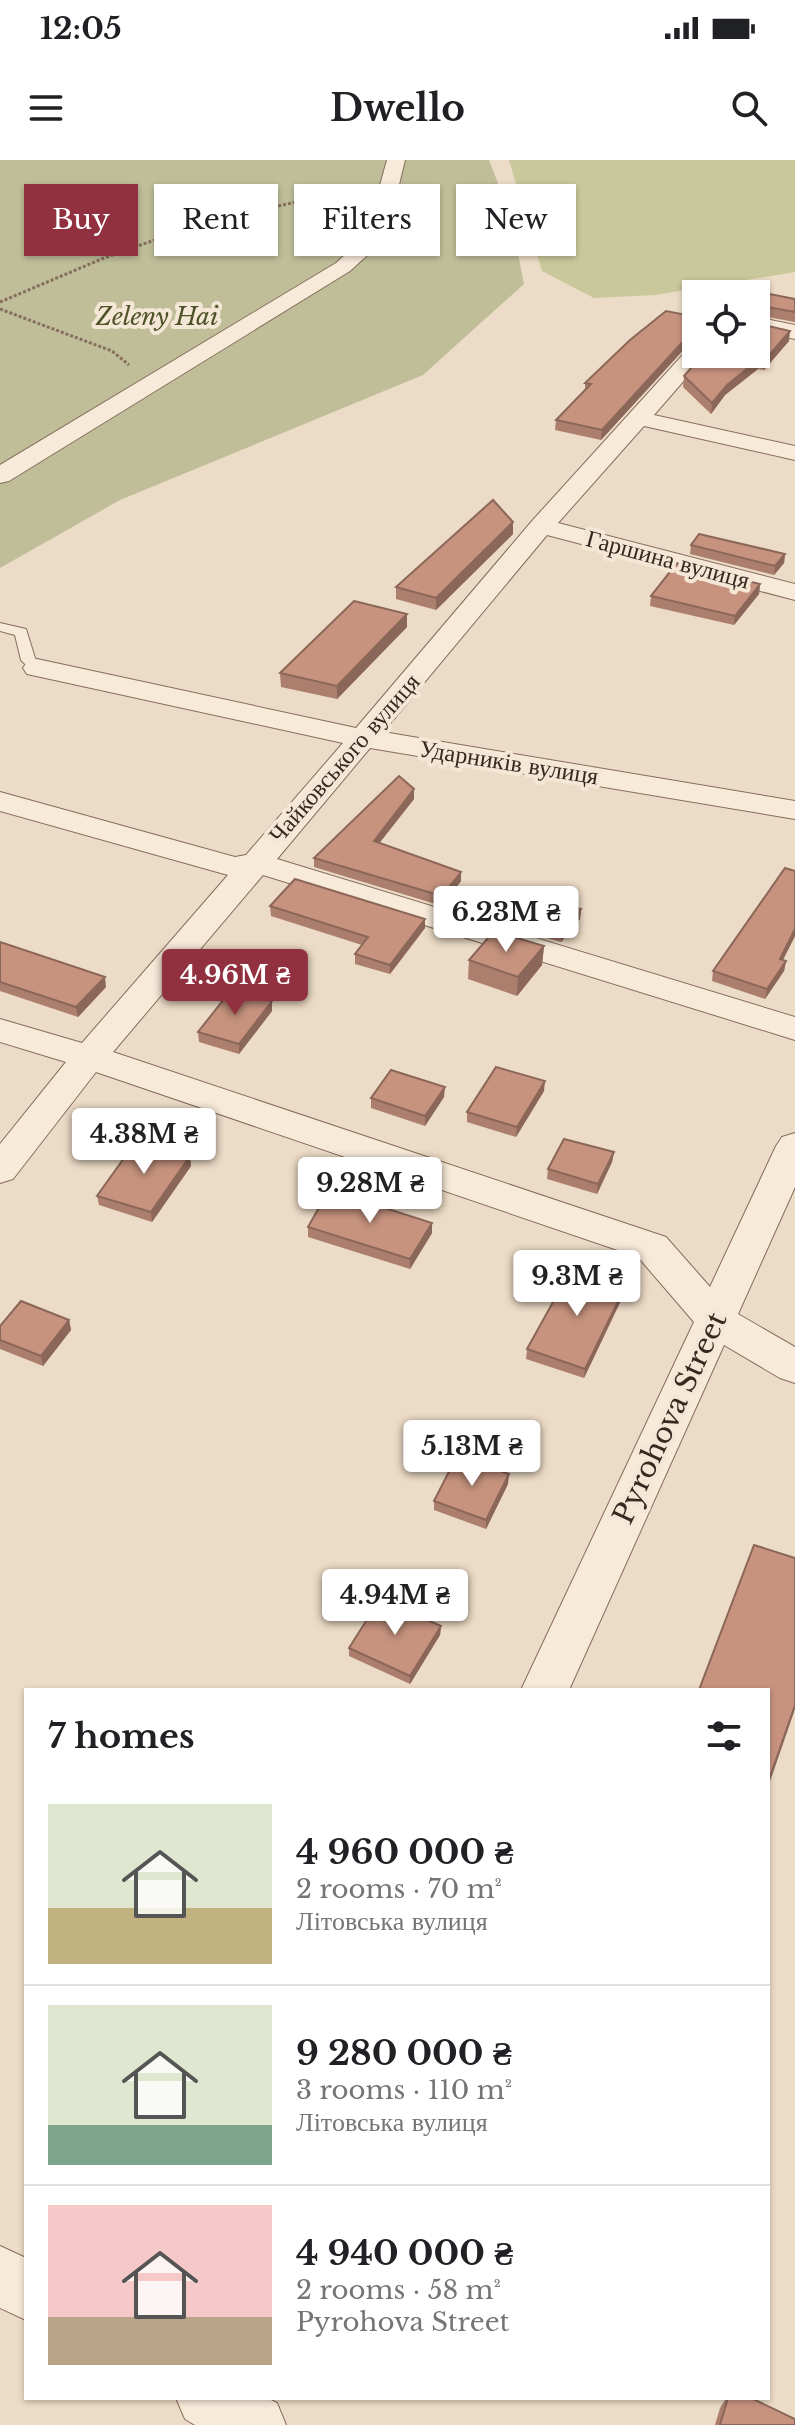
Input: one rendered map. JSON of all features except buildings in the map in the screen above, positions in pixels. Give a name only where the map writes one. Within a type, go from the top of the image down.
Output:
[{"type":"street","points":[[390,184],[396,160]]},
{"type":"street","points":[[0,476],[343,267],[356,256]]},
{"type":"street","points":[[770,327],[795,332]]},
{"type":"street","name":"Чайковського вулиця","points":[[0,1170],[89,1057],[254,862],[541,526],[683,368]]},
{"type":"street","points":[[638,418],[795,453]]},
{"type":"street","name":"Гаршина вулиця","points":[[541,526],[795,592]]},
{"type":"street","name":"Ударників вулиця","points":[[37,668],[363,738],[795,810]]},
{"type":"street","points":[[0,801],[235,867],[254,862],[795,1029]]},
{"type":"street","points":[[0,1030],[89,1057],[652,1247],[715,1320],[795,1367]]},
{"type":"street","name":"Pyrohova Street","points":[[546,1688],[795,1146]]},
{"type":"street","points":[[0,2275],[24,2290]]},
{"type":"lane","points":[[0,627],[21,632],[28,660],[37,668]]},
{"type":"path","points":[[0,302],[104,258],[200,224],[294,202]]},
{"type":"path","points":[[0,309],[112,351],[137,372]]},
{"type":"green space","name":"Zeleny Hai","points":[[0,160],[489,160],[498,184],[456,184],[456,256],[518,256],[524,284],[423,375],[120,500],[0,568]]},
{"type":"green space","points":[[509,160],[795,160],[795,272],[746,280],[682,280],[682,291],[594,298],[542,271],[538,256],[576,256],[576,184],[516,184]]}]
